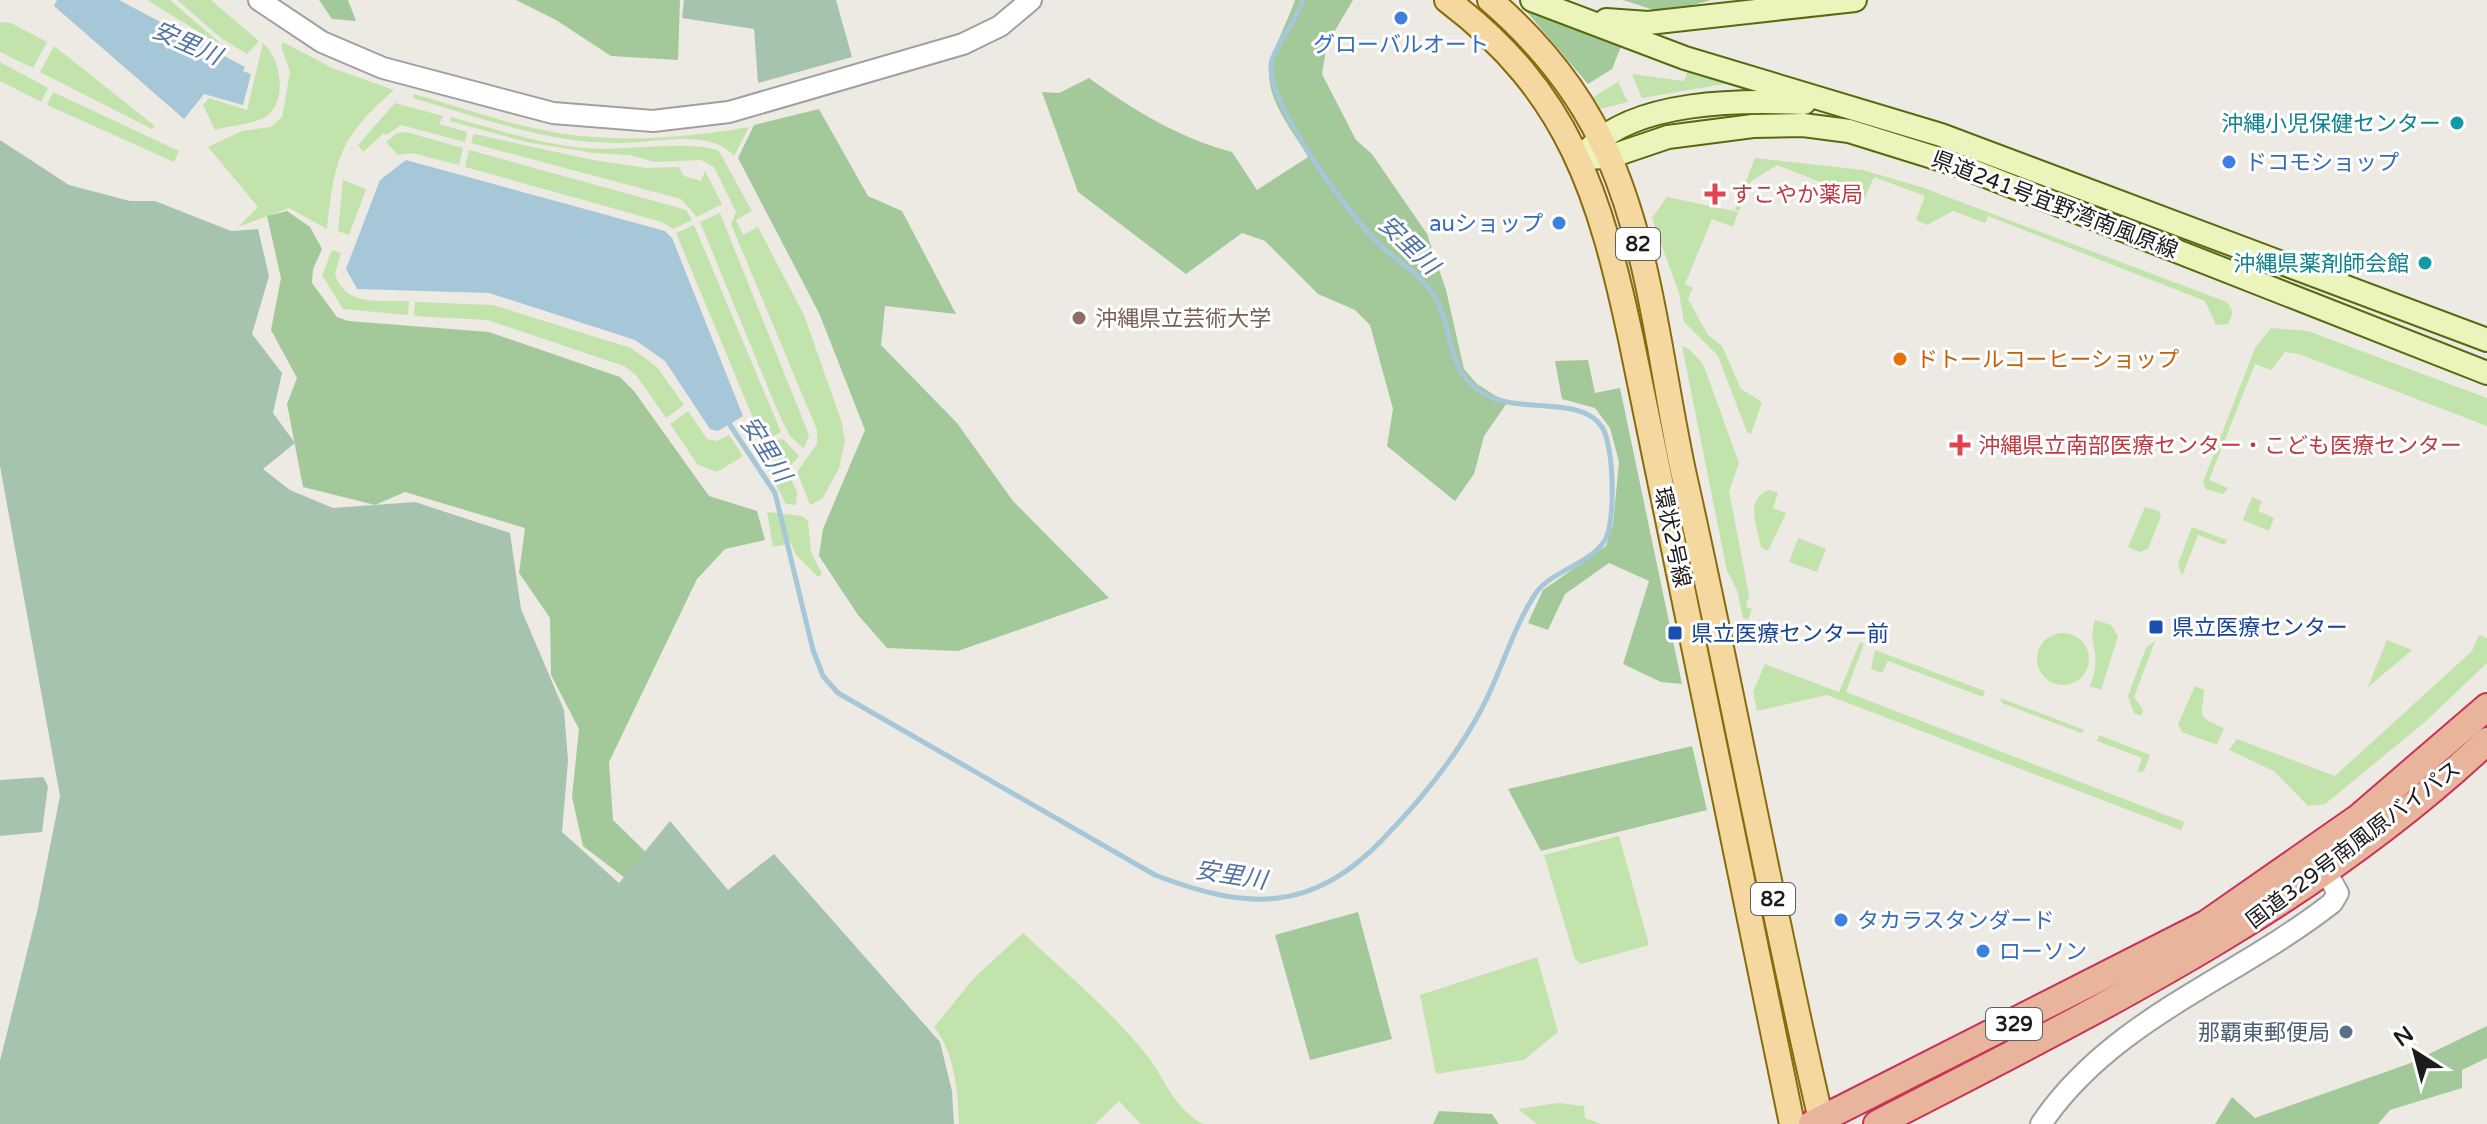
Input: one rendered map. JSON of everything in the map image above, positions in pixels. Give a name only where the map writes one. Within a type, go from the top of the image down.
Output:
[{"type":"highway","name":"国道329号南風原バイパス","points":[[1877,1124],[2222,940],[2320,861],[2487,707]]},
{"type":"highway","name":"国道329号南風原バイパス","points":[[1818,1122],[2134,963],[2320,861],[2426,794],[2487,741]]},
{"type":"main road","name":"環状2号線","points":[[1447,0],[1527,77],[1556,114],[1580,158],[1618,279],[1792,1124]]},
{"type":"main road","name":"環状2号線","points":[[1490,0],[1561,73],[1604,148],[1645,271],[1818,1122]]},
{"type":"main road","points":[[1540,3],[1622,23],[1696,19],[1855,0]]},
{"type":"main road","points":[[1540,3],[1685,58],[1841,106]]},
{"type":"main road","points":[[1685,58],[1679,52],[1678,37],[1686,24],[1696,19]]},
{"type":"main road","points":[[1580,158],[1604,148],[1621,125],[1643,118],[1724,104],[1778,102],[1841,106]]},
{"type":"main road","name":"県道241号宜野湾南風原線","points":[[1841,106],[1941,135],[2487,340]]},
{"type":"main road","name":"県道241号宜野湾南風原線","points":[[1604,148],[1753,126],[1803,125],[1849,131],[1955,164],[2487,373]]},
{"type":"street","points":[[259,0],[322,42],[383,68],[553,113],[653,121],[729,112],[963,44],[1000,26],[1031,0]]},
{"type":"street","points":[[2041,1124],[2071,1087],[2125,1036],[2332,903],[2338,893],[2320,861]]},
{"type":"green space","points":[[147,0],[170,0],[221,44],[220,45]]},
{"type":"green space","points":[[177,0],[211,0],[259,41],[247,54],[221,38]]},
{"type":"green space","points":[[319,0],[348,0],[356,21],[332,19]]},
{"type":"green space","points":[[516,0],[680,0],[678,60],[611,56],[556,20]]},
{"type":"green space","points":[[684,0],[836,0],[852,57],[758,83],[754,29],[682,18]]},
{"type":"green space","points":[[1295,0],[1353,0],[1327,44],[1322,74],[1356,140],[1372,154],[1427,234],[1446,290],[1464,369],[1477,384],[1507,403],[1484,436],[1474,474],[1455,501],[1387,446],[1393,409],[1370,325],[1355,310],[1318,294],[1265,241],[1242,233],[1186,274],[1078,192],[1042,92],[1059,93],[1089,78],[1157,122],[1193,139],[1232,152],[1257,190],[1308,157],[1275,102],[1269,78],[1271,59]]},
{"type":"green space","points":[[1623,0],[1711,0],[1663,13]]},
{"type":"green space","points":[[1526,11],[1622,44],[1612,69],[1588,84]]},
{"type":"green space","points":[[0,22],[11,23],[47,42],[33,68],[0,52]]},
{"type":"green space","points":[[283,42],[332,68],[394,90],[361,122],[343,151],[333,184],[327,229],[289,208],[238,227],[258,207],[208,147],[242,131],[271,127],[282,117],[290,72],[281,46]]},
{"type":"green space","points":[[263,43],[270,51],[278,72],[280,84],[275,106],[259,120],[215,130],[203,105],[209,98],[247,110]]},
{"type":"green space","points":[[54,46],[155,126],[152,129],[40,72]]},
{"type":"green space","points":[[0,62],[48,88],[41,102],[0,81]]},
{"type":"green space","points":[[1689,67],[1730,83],[1642,98],[1632,74],[1684,81]]},
{"type":"green space","points":[[1618,82],[1628,102],[1599,109],[1592,98]]},
{"type":"green space","points":[[53,92],[179,151],[174,162],[47,105]]},
{"type":"green space","points":[[414,94],[521,125],[582,136],[654,138],[749,127],[734,156],[723,147],[695,139],[590,142],[513,128],[413,98]]},
{"type":"green space","points":[[395,103],[443,116],[439,124],[467,132],[465,142],[401,125],[386,135],[384,133],[363,152],[358,145]]},
{"type":"green space","points":[[819,109],[868,196],[902,211],[956,314],[885,306],[881,345],[957,423],[1013,501],[1109,598],[958,651],[887,648],[858,615],[819,556],[823,529],[865,430],[819,313],[738,158],[754,125]]},
{"type":"green space","points":[[451,117],[517,136],[567,146],[599,149],[690,146],[719,151],[752,211],[736,220],[743,235],[758,227],[804,315],[842,423],[845,442],[839,468],[823,498],[810,505],[797,472],[817,444],[817,430],[731,224],[736,212],[714,167],[701,160],[655,162],[629,155],[526,142],[450,121]]},
{"type":"green space","points":[[406,132],[463,148],[459,165],[412,153],[398,155],[386,142],[397,133]]},
{"type":"green space","points":[[474,134],[593,160],[647,168],[678,167],[684,176],[701,181],[705,171],[722,204],[697,217],[681,199],[471,143]]},
{"type":"green space","points":[[0,140],[69,185],[130,201],[155,201],[231,231],[258,229],[269,276],[252,334],[282,373],[273,413],[295,443],[263,469],[290,490],[333,508],[415,502],[510,533],[521,609],[564,710],[568,761],[562,832],[619,883],[670,821],[728,890],[774,854],[940,1042],[952,1091],[954,1124],[0,1124],[0,1061],[37,912],[60,796],[0,466]]},
{"type":"green space","points":[[469,150],[686,210],[692,220],[673,229],[662,222],[465,167]]},
{"type":"green space","points":[[1755,158],[1863,170],[1921,187],[2227,302],[2233,312],[2228,324],[2216,325],[2205,301],[1988,216],[1985,223],[1953,211],[1927,225],[1916,220],[1925,196],[1874,177],[1864,199],[1777,165],[1750,182],[1739,211],[1735,210]]},
{"type":"green space","points":[[343,180],[366,189],[349,235],[338,231]]},
{"type":"green space","points":[[1667,197],[1738,212],[1733,227],[1712,219],[1685,284],[1693,288],[1688,299],[1708,335],[1722,346],[1741,389],[1762,402],[1751,434],[1747,432],[1718,356],[1684,322],[1679,293],[1652,218]]},
{"type":"green space","points":[[287,211],[310,227],[322,249],[313,269],[312,283],[337,317],[348,321],[489,332],[620,377],[634,391],[709,496],[757,511],[765,540],[725,549],[697,579],[609,762],[613,820],[658,864],[659,904],[583,846],[572,797],[579,729],[551,675],[550,618],[519,573],[525,528],[405,492],[375,505],[303,487],[287,404],[297,378],[271,330],[281,278],[267,216]]},
{"type":"green space","points":[[720,213],[809,435],[804,449],[790,436],[778,412],[700,222]]},
{"type":"green space","points":[[694,225],[781,432],[768,439],[753,418],[676,233]]},
{"type":"green space","points":[[332,250],[341,253],[335,274],[347,292],[365,300],[409,301],[408,315],[343,309],[322,275]]},
{"type":"green space","points":[[415,302],[493,305],[631,348],[657,367],[684,405],[666,418],[636,375],[624,366],[487,320],[414,316]]},
{"type":"green space","points":[[2271,328],[2308,331],[2487,398],[2487,426],[2299,354],[2285,352],[2271,370],[2255,364],[2209,480],[2228,488],[2223,494],[2206,489],[2203,482],[2255,348]]},
{"type":"green space","points":[[1682,346],[1703,364],[1739,463],[1729,491],[1749,595],[1746,607],[1752,609],[1748,620],[1743,618],[1737,590],[1727,571]]},
{"type":"green space","points":[[1588,360],[1595,393],[1620,388],[1682,684],[1661,682],[1623,664],[1649,581],[1609,563],[1565,594],[1548,630],[1528,623],[1543,590],[1606,546],[1613,524],[1619,462],[1610,428],[1595,408],[1562,399],[1555,361]]},
{"type":"green space","points":[[688,411],[707,439],[717,441],[729,435],[743,456],[717,472],[698,465],[670,424]]},
{"type":"green space","points":[[779,439],[784,440],[799,456],[787,470],[797,492],[796,505],[786,504],[762,458],[767,455],[765,449]]},
{"type":"green space","points":[[1769,490],[1778,493],[1773,508],[1786,513],[1768,551],[1761,547],[1754,507],[1761,494]]},
{"type":"green space","points":[[2252,497],[2262,501],[2258,511],[2274,518],[2269,531],[2243,520]]},
{"type":"green space","points":[[2145,507],[2159,511],[2161,516],[2148,549],[2140,552],[2128,547]]},
{"type":"green space","points":[[767,512],[802,516],[808,521],[811,552],[822,574],[818,577],[796,555],[791,543],[773,547]]},
{"type":"green space","points":[[2192,527],[2227,540],[2224,545],[2198,535],[2182,576],[2178,564]]},
{"type":"green space","points":[[1798,538],[1826,549],[1817,572],[1789,562]]},
{"type":"green space","points":[[2095,620],[2111,625],[2118,636],[2101,690],[2090,686],[2095,665],[2092,636]]},
{"type":"green space","points":[[2063,633],[2082,640],[2089,659],[2082,678],[2063,685],[2044,678],[2037,659],[2044,640]]},
{"type":"green space","points":[[2479,635],[2487,638],[2487,663],[2425,722],[2325,804],[2308,806],[2274,771],[2229,750],[2237,739],[2335,776],[2472,651]]},
{"type":"green space","points":[[2387,640],[2412,650],[2368,687]]},
{"type":"green space","points":[[2155,641],[2134,697],[2143,710],[2141,716],[2134,713],[2128,696],[2146,648]]},
{"type":"green space","points":[[1860,642],[1864,644],[1846,692],[2184,822],[2181,830],[1827,695],[1757,711],[1753,692],[1765,664],[1839,692]]},
{"type":"green space","points":[[1875,650],[1985,691],[1983,697],[1888,661],[1882,673],[1871,669]]},
{"type":"green space","points":[[2195,686],[2204,690],[2204,718],[2224,728],[2217,745],[2182,732],[2178,724]]},
{"type":"green space","points":[[2000,698],[2085,730],[2081,733],[2002,703]]},
{"type":"green space","points":[[2099,735],[2150,755],[2144,771],[2137,772],[2142,758],[2097,741]]},
{"type":"green space","points":[[1692,746],[1707,810],[1541,851],[1508,789]]},
{"type":"green space","points":[[43,777],[48,786],[42,832],[0,836],[0,780]]},
{"type":"green space","points":[[1619,836],[1649,945],[1581,964],[1575,959],[1544,855]]},
{"type":"green space","points":[[1358,912],[1392,1039],[1310,1060],[1275,935]]},
{"type":"green space","points":[[1023,933],[1118,1022],[1146,1054],[1177,1102],[1203,1124],[1141,1124],[1119,1101],[1095,1124],[959,1124],[951,1061],[934,1027],[975,977]]},
{"type":"green space","points":[[1537,957],[1558,1032],[1524,1060],[1436,1074],[1420,995]]},
{"type":"green space","points":[[2487,1026],[2487,1058],[2462,1070],[2462,1088],[2390,1110],[2378,1124],[2215,1124],[2232,1097],[2255,1118],[2408,1064]]},
{"type":"green space","points":[[1558,1103],[1584,1106],[1585,1118],[1601,1124],[1537,1124],[1518,1109]]},
{"type":"green space","points":[[1439,1111],[1492,1114],[1499,1124],[1433,1124]]},
{"type":"water","points":[[57,0],[119,0],[245,67],[243,71],[251,74],[243,105],[204,94],[184,119],[54,6]]},
{"type":"water","points":[[406,160],[665,231],[672,238],[743,416],[718,431],[710,429],[665,361],[635,340],[489,293],[357,289],[346,269],[380,180]]},
{"type":"waterway","name":"安里川","points":[[726,419],[775,493],[813,650],[823,676],[838,693],[1155,875],[1188,887],[1248,899],[1276,898],[1304,893],[1357,864],[1410,809],[1460,745],[1488,696],[1536,593],[1551,579],[1590,556],[1605,540],[1611,517],[1611,466],[1606,436],[1592,417],[1563,407],[1493,398],[1467,380],[1454,357],[1440,306],[1433,294],[1369,234],[1307,150],[1279,98],[1272,76],[1275,52],[1303,0]]},
{"type":"place","name":"グローバルオート","points":[[1401,18]]},
{"type":"place","name":"沖縄小児保健センター","points":[[2457,123]]},
{"type":"place","name":"ドコモショップ","points":[[2229,162]]},
{"type":"place","name":"すこやか薬局","points":[[1715,194]]},
{"type":"place","name":"auショップ","points":[[1559,223]]},
{"type":"place","name":"沖縄県薬剤師会館","points":[[2425,263]]},
{"type":"place","name":"沖縄県立芸術大学","points":[[1079,318]]},
{"type":"place","name":"ドトールコーヒーショップ","points":[[1900,359]]},
{"type":"place","name":"沖縄県立南部医療センター・こども医療センター","points":[[1960,445]]},
{"type":"place","name":"県立医療センター","points":[[2156,627]]},
{"type":"place","name":"県立医療センター前","points":[[1675,633]]},
{"type":"place","name":"タカラスタンダード","points":[[1841,920]]},
{"type":"place","name":"ローソン","points":[[1983,951]]},
{"type":"place","name":"那覇東郵便局","points":[[2346,1032]]}]
